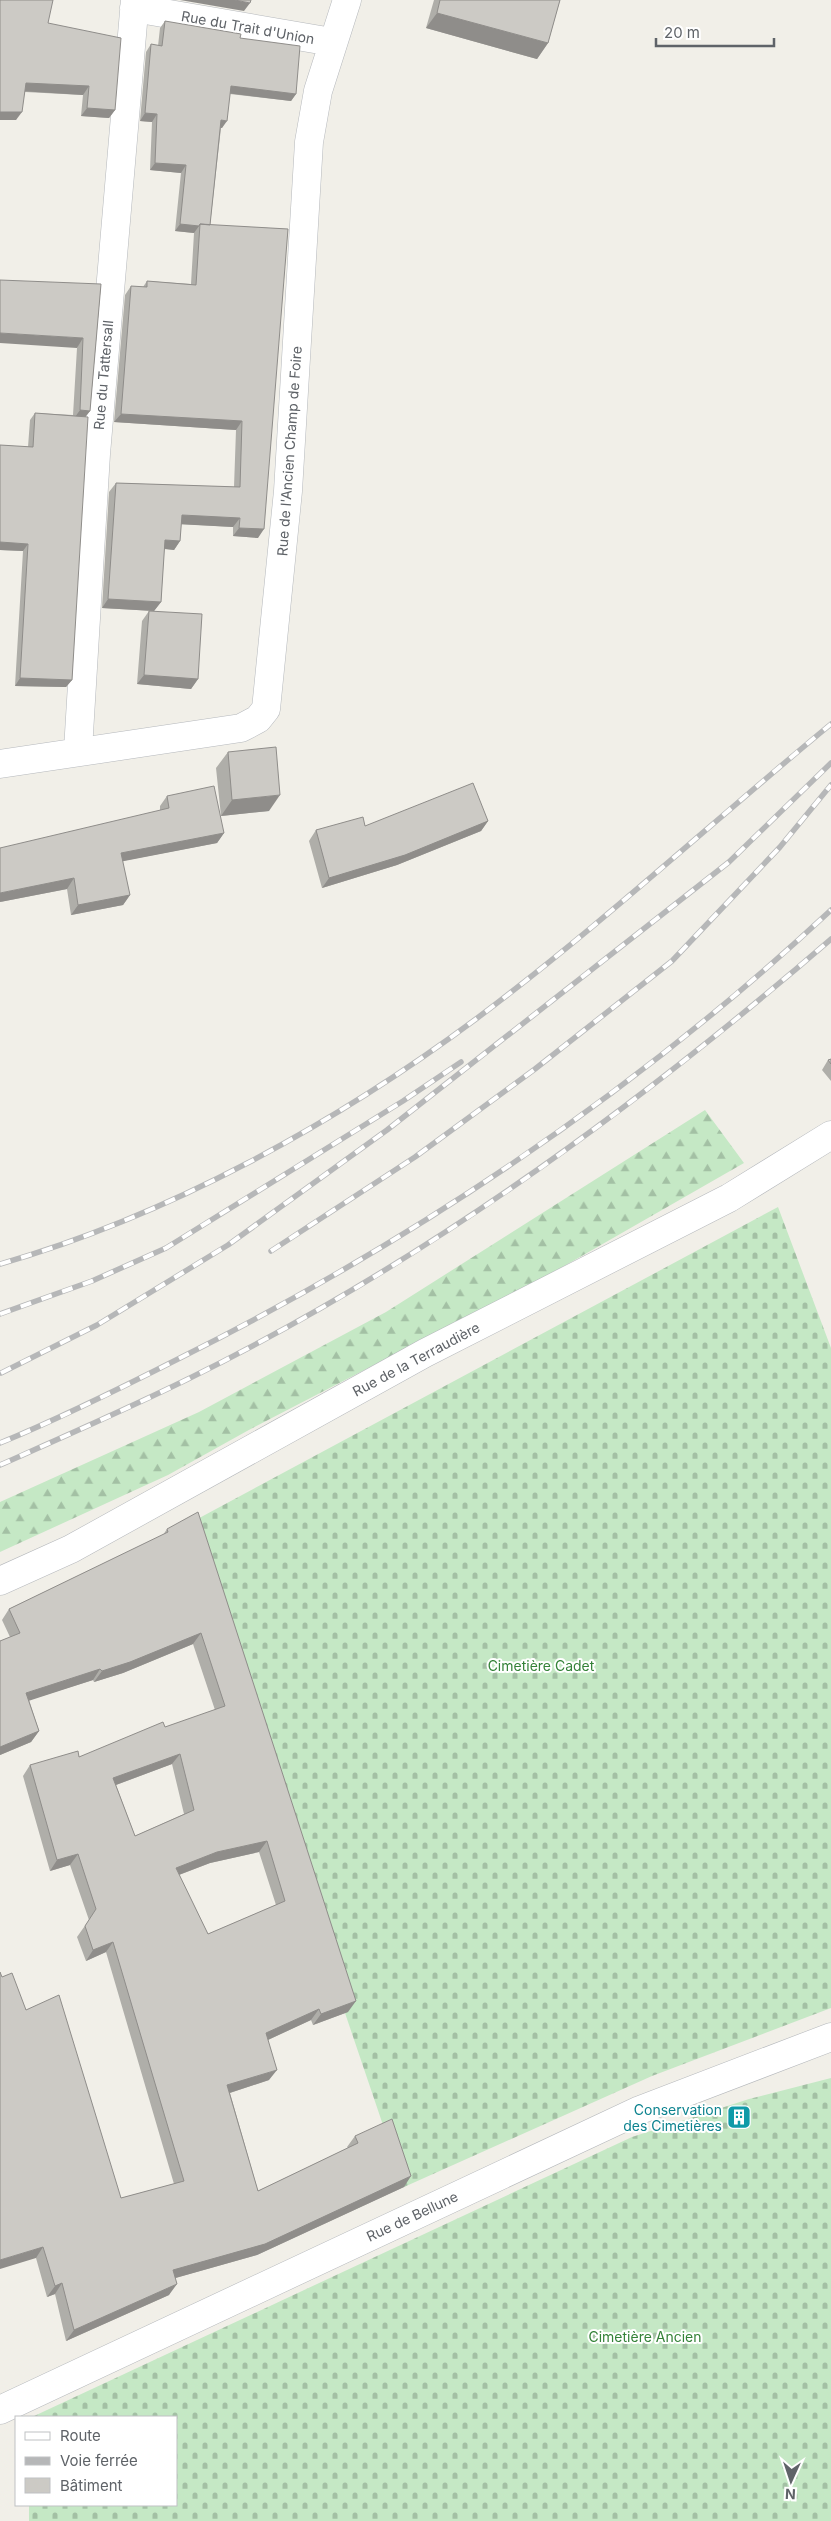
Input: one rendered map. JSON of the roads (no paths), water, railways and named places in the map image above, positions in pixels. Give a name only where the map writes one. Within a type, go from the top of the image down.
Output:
[{"type":"street","name":"Rue de l'Ancien Champ de Foire","points":[[0,764],[78,750],[241,728],[258,719],[266,709],[288,491],[309,142],[318,91],[332,42],[347,0]]},
{"type":"street","name":"Rue du Trait d'Union","points":[[135,4],[332,42]]},
{"type":"street","name":"Rue du Tattersall","points":[[78,750],[96,454],[135,4]]},
{"type":"street","name":"Rue de la Terraudière","points":[[0,1581],[71,1549],[425,1353],[729,1198],[831,1134]]},
{"type":"street","name":"Rue de Bellune","points":[[0,2410],[640,2110],[831,2037]]},
{"type":"railway","points":[[0,1264],[63,1244],[126,1220],[188,1193],[308,1130],[366,1094],[476,1019],[522,984],[831,724]]},
{"type":"railway","points":[[1,1373],[97,1325],[228,1245],[387,1130],[729,862],[831,763]]},
{"type":"railway","points":[[271,1251],[415,1157],[535,1069],[672,961],[780,847],[831,785]]},
{"type":"railway","points":[[0,1443],[113,1391],[268,1312],[354,1264],[438,1212],[602,1100],[681,1039],[757,976],[831,910]]},
{"type":"railway","points":[[0,1465],[190,1378],[276,1333],[361,1285],[444,1233],[524,1179],[681,1063],[831,939]]},
{"type":"railway","points":[[0,1314],[92,1281],[166,1248],[403,1101],[461,1062]]},
{"type":"place","name":"Conservation des Cimetières","points":[[739,2117]]},
{"type":"park label","name":"Cimetière Cadet","points":[[541,1665]]},
{"type":"park label","name":"Cimetière Ancien","points":[[645,2336]]}]
